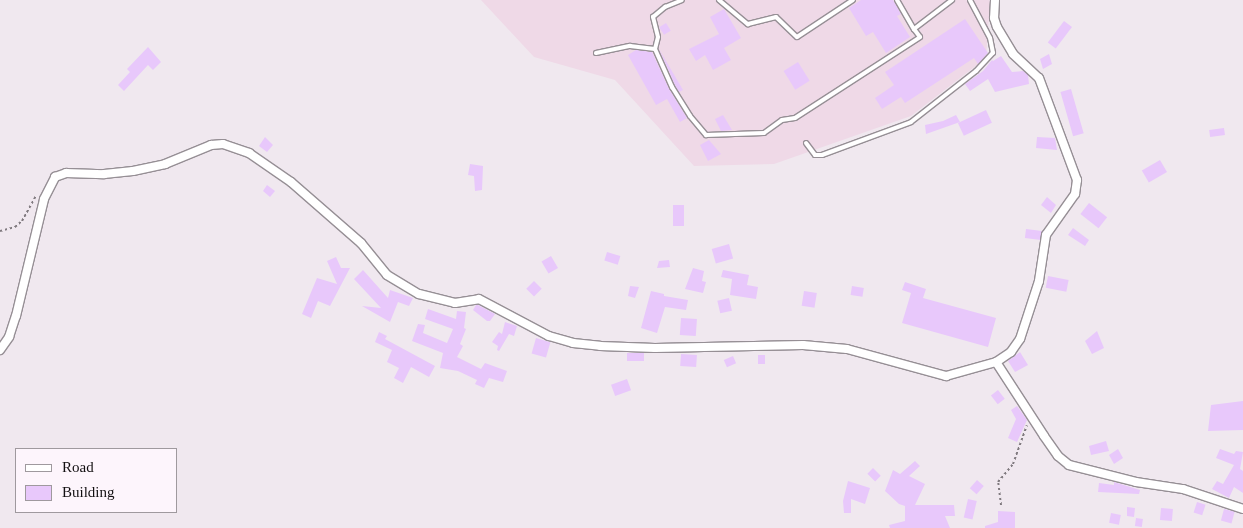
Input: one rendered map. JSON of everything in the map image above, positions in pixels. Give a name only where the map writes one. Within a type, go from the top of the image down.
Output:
[{"type":"street","points":[[0,350],[9,337],[16,316],[44,199],[56,177],[66,173],[104,174],[132,171],[165,164],[211,145],[223,144],[249,154],[291,182],[361,243],[386,275],[419,294],[455,303],[479,300],[549,336],[600,346],[654,348],[803,345],[847,349],[946,376],[996,362],[1011,352],[1020,339],[1039,280],[1046,235],[1075,194],[1077,180],[1039,78],[1013,54],[997,27],[994,18],[995,0]]},
{"type":"street","points":[[996,362],[1058,456],[1068,465],[1136,482],[1183,489],[1243,508]]},
{"type":"lane","points":[[682,0],[665,7],[653,17],[658,37],[655,49],[672,87],[690,116],[706,135],[764,133],[782,120],[795,118],[920,37],[897,0]]},
{"type":"lane","points":[[718,0],[748,24],[776,17],[797,37],[853,0]]},
{"type":"lane","points":[[914,28],[952,0]]},
{"type":"lane","points":[[806,143],[815,155],[822,156],[911,122],[976,71],[993,53],[990,38],[970,0]]},
{"type":"lane","points":[[596,53],[630,46],[655,49]]},
{"type":"path","points":[[0,231],[15,227],[22,221],[36,196]]},
{"type":"path","points":[[1001,505],[998,482],[1013,464],[1031,417]]},
{"type":"shaded area","points":[[481,0],[989,0],[990,2],[986,58],[911,116],[774,164],[694,166],[615,80],[534,57]]},
{"type":"building","points":[[861,0],[893,0],[901,14],[897,16],[910,37],[886,53],[873,32],[866,36],[849,8]]},
{"type":"building","points":[[724,9],[741,38],[724,48],[731,60],[713,70],[705,55],[696,61],[689,49],[719,34],[710,17]]},
{"type":"building","points":[[965,19],[988,53],[978,64],[974,58],[905,103],[901,97],[882,109],[875,98],[894,85],[885,72]]},
{"type":"building","points":[[1064,21],[1072,27],[1056,49],[1048,43]]},
{"type":"building","points":[[666,23],[671,31],[664,35],[659,27]]},
{"type":"building","points":[[148,47],[161,62],[153,70],[148,65],[124,91],[118,85],[130,72],[127,69]]},
{"type":"building","points":[[659,49],[683,90],[679,92]]},
{"type":"building","points":[[636,50],[652,52],[669,89],[687,118],[680,122],[667,99],[656,105],[628,55]]},
{"type":"building","points":[[1049,54],[1052,64],[1043,69],[1040,59]]},
{"type":"building","points":[[1001,56],[1012,72],[1023,71],[1028,75],[1029,84],[995,92],[988,79],[970,91],[965,84],[983,71],[992,60]]},
{"type":"building","points":[[798,62],[810,81],[795,90],[784,71]]},
{"type":"building","points":[[1071,89],[1084,133],[1073,136],[1060,92]]},
{"type":"building","points":[[986,110],[992,123],[964,136],[958,123]]},
{"type":"building","points":[[723,115],[732,130],[721,131],[715,119]]},
{"type":"building","points":[[956,115],[960,122],[926,134],[925,125],[943,121]]},
{"type":"building","points":[[1224,128],[1225,135],[1210,137],[1209,130]]},
{"type":"building","points":[[265,137],[273,145],[267,152],[259,146]]},
{"type":"building","points":[[1037,137],[1055,138],[1057,150],[1036,148]]},
{"type":"building","points":[[709,140],[721,154],[708,161],[700,145]]},
{"type":"building","points":[[1160,160],[1167,172],[1149,183],[1142,171]]},
{"type":"building","points":[[470,164],[483,166],[482,190],[475,191],[474,176],[468,175]]},
{"type":"building","points":[[267,185],[275,191],[270,197],[263,191]]},
{"type":"building","points":[[1047,197],[1056,205],[1051,213],[1041,205]]},
{"type":"building","points":[[1089,203],[1107,217],[1099,228],[1080,214]]},
{"type":"building","points":[[673,205],[684,205],[684,226],[673,226]]},
{"type":"building","points":[[1073,228],[1089,240],[1085,246],[1068,235]]},
{"type":"building","points":[[1026,229],[1042,231],[1041,240],[1025,238]]},
{"type":"building","points":[[729,244],[733,258],[716,263],[712,249]]},
{"type":"building","points":[[607,252],[620,256],[618,265],[604,261]]},
{"type":"building","points":[[551,256],[558,268],[548,274],[541,262]]},
{"type":"building","points":[[336,257],[341,268],[350,268],[330,306],[318,301],[311,318],[302,314],[317,278],[337,284],[327,261]]},
{"type":"building","points":[[669,260],[670,267],[657,268],[659,261]]},
{"type":"building","points":[[693,268],[704,271],[702,281],[706,282],[703,293],[685,289]]},
{"type":"building","points":[[363,270],[388,298],[390,290],[413,298],[409,306],[398,302],[390,322],[362,306],[381,308],[354,279]]},
{"type":"building","points":[[723,270],[749,275],[747,285],[758,287],[756,299],[730,295],[732,279],[721,277]]},
{"type":"building","points":[[1048,276],[1069,280],[1066,292],[1046,288]]},
{"type":"building","points":[[534,281],[542,289],[534,297],[526,289]]},
{"type":"building","points":[[905,282],[926,289],[923,298],[996,318],[988,347],[902,323],[911,293],[902,290]]},
{"type":"building","points":[[630,286],[639,287],[635,298],[628,296]]},
{"type":"building","points":[[852,286],[864,288],[862,297],[851,295]]},
{"type":"building","points":[[651,291],[664,294],[664,296],[688,300],[686,310],[665,307],[657,333],[641,328]]},
{"type":"building","points":[[804,291],[817,293],[814,308],[802,306]]},
{"type":"building","points":[[729,298],[732,311],[720,313],[717,301]]},
{"type":"building","points":[[476,305],[495,314],[490,321],[487,321],[473,310]]},
{"type":"building","points":[[428,309],[456,319],[457,311],[466,312],[464,328],[466,329],[460,344],[463,346],[457,357],[481,369],[485,363],[507,371],[503,382],[489,378],[484,388],[475,384],[477,380],[458,371],[440,368],[443,353],[412,341],[418,324],[425,325],[423,333],[447,343],[453,329],[425,319]]},
{"type":"building","points":[[681,318],[697,319],[696,336],[680,335]]},
{"type":"building","points":[[505,322],[517,326],[514,336],[509,334],[499,351],[497,350],[498,346],[492,342],[499,332],[502,334]]},
{"type":"building","points":[[1097,331],[1104,348],[1092,354],[1085,341]]},
{"type":"building","points":[[379,332],[387,336],[385,339],[435,366],[429,377],[411,367],[403,383],[394,378],[399,368],[387,362],[392,350],[375,342]]},
{"type":"building","points":[[536,338],[550,342],[546,358],[532,353]]},
{"type":"building","points":[[1020,352],[1028,365],[1015,372],[1008,361]]},
{"type":"building","points":[[627,353],[644,353],[644,361],[627,361]]},
{"type":"building","points":[[681,354],[697,355],[696,367],[680,366]]},
{"type":"building","points":[[758,355],[765,355],[765,364],[758,364]]},
{"type":"building","points":[[733,356],[736,363],[727,367],[724,360]]},
{"type":"building","points":[[627,379],[631,390],[615,396],[611,385]]},
{"type":"building","points":[[998,390],[1005,399],[998,404],[991,396]]},
{"type":"building","points":[[1243,401],[1243,430],[1208,431],[1211,405]]},
{"type":"building","points":[[1017,406],[1027,420],[1017,442],[1008,438],[1016,419],[1011,410]]},
{"type":"building","points":[[1106,441],[1109,451],[1091,455],[1089,446]]},
{"type":"building","points":[[1118,449],[1123,458],[1114,464],[1109,455]]},
{"type":"building","points":[[1220,449],[1234,454],[1236,451],[1243,452],[1240,469],[1243,471],[1243,493],[1234,487],[1229,498],[1212,489],[1217,481],[1223,484],[1234,465],[1216,458]]},
{"type":"building","points":[[915,461],[920,466],[909,476],[925,484],[915,505],[954,505],[955,516],[945,516],[950,528],[890,528],[889,525],[905,521],[905,506],[899,504],[885,491],[893,470],[900,474]]},
{"type":"building","points":[[873,468],[881,476],[875,481],[867,474]]},
{"type":"building","points":[[977,480],[984,486],[977,494],[970,488]]},
{"type":"building","points":[[848,481],[870,488],[865,504],[851,499],[851,513],[844,513],[843,501]]},
{"type":"building","points":[[1114,482],[1140,490],[1139,494],[1098,492],[1099,483],[1114,485]]},
{"type":"building","points":[[968,499],[977,501],[972,520],[964,518]]},
{"type":"building","points":[[1197,502],[1206,505],[1202,515],[1194,512]]},
{"type":"building","points":[[1127,507],[1135,508],[1134,517],[1127,516]]},
{"type":"building","points":[[1161,508],[1173,509],[1172,521],[1160,520]]},
{"type":"building","points":[[1224,509],[1235,512],[1232,523],[1221,521]]},
{"type":"building","points":[[998,511],[1015,512],[1015,528],[985,528],[985,526],[998,522]]},
{"type":"building","points":[[1111,513],[1121,515],[1119,525],[1109,523]]},
{"type":"building","points":[[1136,518],[1143,519],[1142,527],[1135,526]]}]
